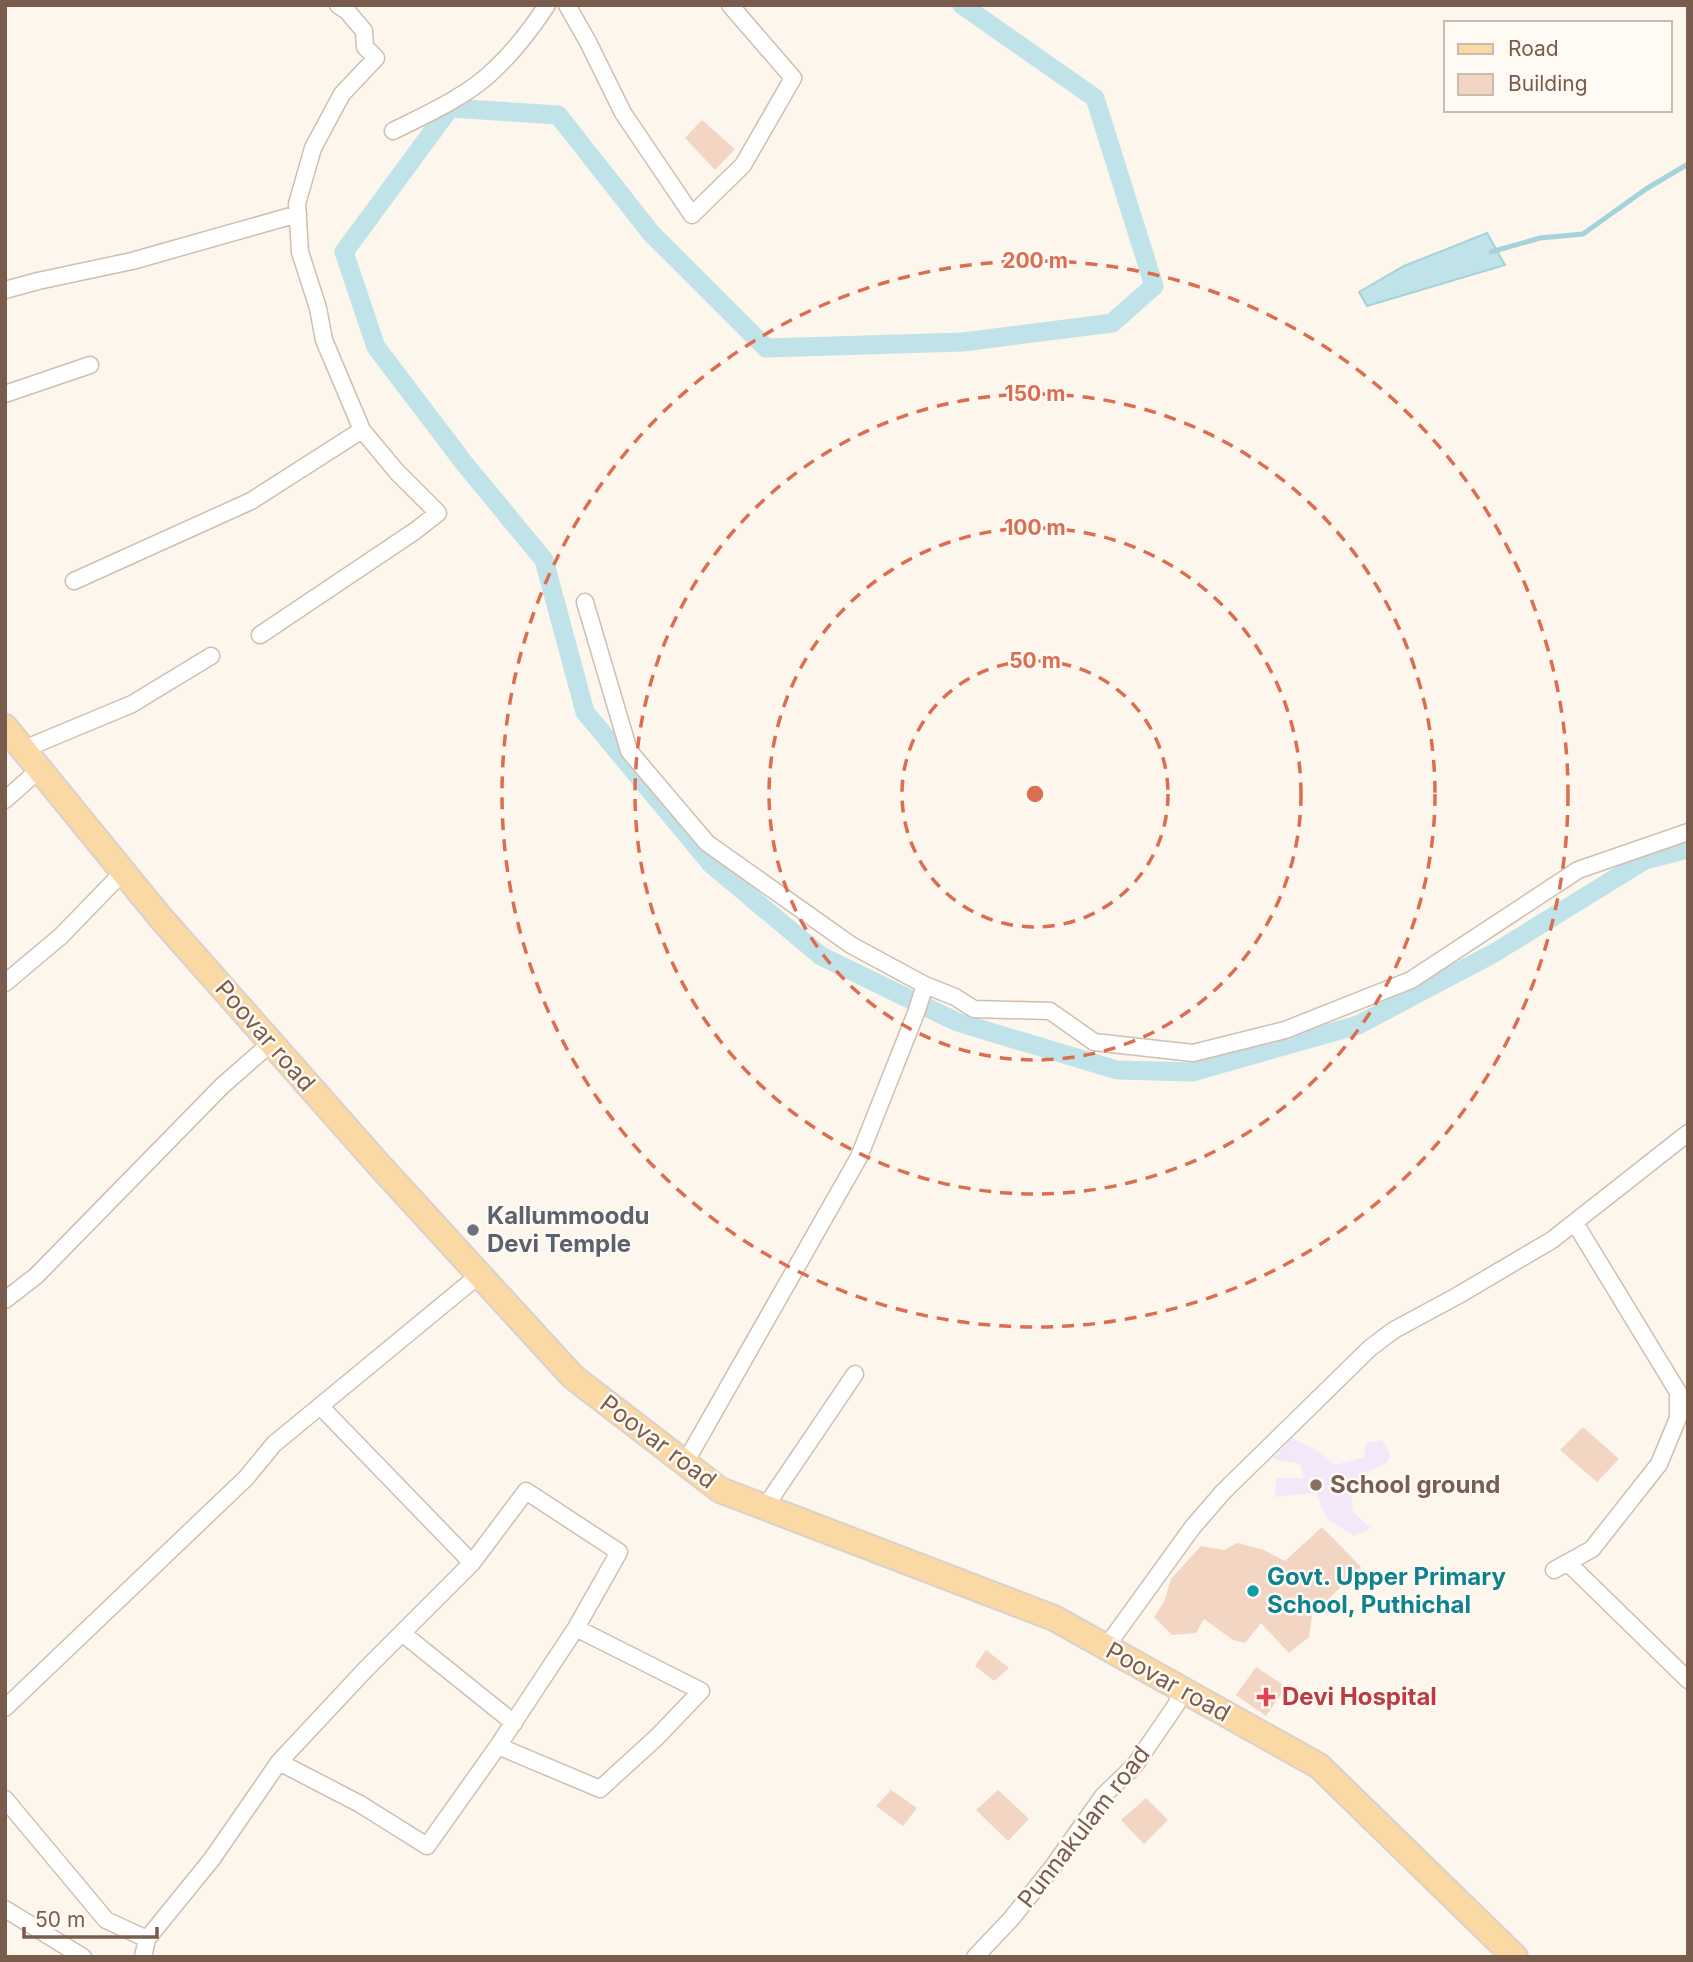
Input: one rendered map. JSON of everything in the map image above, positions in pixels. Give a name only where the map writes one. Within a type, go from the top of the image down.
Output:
[{"type":"main road","name":"Poovar road","points":[[5,727],[123,872],[271,1043],[573,1377],[720,1490],[1054,1619],[1319,1766],[1514,1957]]},
{"type":"street","points":[[260,635],[438,513],[397,472],[362,430],[324,340],[318,308],[300,252],[297,204],[313,148],[342,94],[376,58],[365,47],[365,31],[338,5]]},
{"type":"street","points":[[393,131],[427,115],[495,70],[531,29],[547,5]]},
{"type":"street","points":[[567,5],[623,113],[692,215],[743,165],[793,78],[730,5]]},
{"type":"street","points":[[5,290],[132,261],[298,214]]},
{"type":"street","points":[[5,394],[90,365]]},
{"type":"street","points":[[74,581],[251,501],[362,430]]},
{"type":"street","points":[[585,603],[629,751],[708,843],[851,945],[924,988],[955,997],[974,1009],[1050,1011],[1094,1042],[1193,1053],[1285,1030],[1411,980],[1578,870],[1688,832]]},
{"type":"street","points":[[23,749],[132,704],[211,656]]},
{"type":"street","points":[[5,800],[40,769]]},
{"type":"street","points":[[5,983],[61,936],[123,872]]},
{"type":"street","points":[[685,1463],[859,1157],[924,988]]},
{"type":"street","points":[[5,1300],[36,1276],[222,1086],[271,1043]]},
{"type":"street","points":[[1106,1647],[1192,1528],[1223,1493],[1370,1348],[1394,1329],[1457,1296],[1552,1240],[1688,1133]]},
{"type":"street","points":[[1575,1223],[1678,1392],[1678,1418],[1659,1464],[1592,1549],[1561,1566],[1688,1679]]},
{"type":"street","points":[[5,1708],[246,1478],[274,1444],[479,1275]]},
{"type":"street","points":[[765,1507],[855,1374]]},
{"type":"street","points":[[320,1406],[472,1563]]},
{"type":"street","points":[[143,1957],[147,1939],[212,1859],[279,1762],[472,1563],[526,1491],[619,1552],[576,1628],[514,1723],[427,1846],[360,1804],[279,1762]]},
{"type":"street","points":[[498,1746],[600,1789],[657,1737],[701,1691],[576,1628]]},
{"type":"street","points":[[402,1633],[514,1723]]},
{"type":"street","name":"Punnakulam road","points":[[975,1957],[1011,1919],[1052,1868],[1103,1796],[1135,1765],[1176,1705],[1183,1690]]},
{"type":"street","points":[[5,1798],[106,1920],[147,1939]]},
{"type":"street","points":[[5,1909],[83,1957]]},
{"type":"shaded area","name":"School ground","points":[[1292,1438],[1315,1449],[1335,1465],[1364,1457],[1366,1443],[1382,1440],[1391,1456],[1384,1465],[1365,1472],[1351,1491],[1353,1512],[1371,1528],[1354,1536],[1327,1519],[1316,1493],[1275,1497],[1276,1478],[1304,1478],[1300,1464],[1273,1459]]},
{"type":"water","points":[[1487,233],[1505,265],[1367,306],[1359,292],[1404,266]]},
{"type":"building","points":[[702,120],[735,149],[715,170],[685,138]]},
{"type":"building","points":[[1583,1427],[1619,1459],[1597,1482],[1560,1450]]},
{"type":"building","name":"Govt. Upper Primary School, Puthichal","points":[[1322,1527],[1361,1567],[1312,1615],[1309,1637],[1289,1653],[1261,1623],[1245,1643],[1233,1640],[1204,1619],[1196,1633],[1172,1635],[1154,1617],[1164,1602],[1171,1579],[1201,1546],[1224,1550],[1237,1543],[1264,1550],[1285,1561]]},
{"type":"building","points":[[986,1650],[1009,1668],[994,1681],[975,1666]]},
{"type":"building","points":[[1256,1667],[1286,1687],[1266,1716],[1236,1695]]},
{"type":"building","points":[[891,1790],[917,1808],[903,1826],[876,1806]]},
{"type":"building","points":[[998,1790],[1029,1819],[1008,1841],[976,1810]]},
{"type":"building","points":[[1146,1798],[1168,1820],[1144,1844],[1121,1820]]},
{"type":"waterway","points":[[962,5],[1095,98],[1154,286],[1112,323],[963,342],[766,348],[651,233],[558,115],[450,108],[344,252],[376,347],[464,463],[544,560],[585,712],[711,864],[821,956],[957,1022],[1117,1070],[1192,1072],[1358,1025],[1494,953],[1645,860],[1688,849]]},
{"type":"waterway","points":[[1491,252],[1540,238],[1583,234],[1646,189],[1688,164]]},
{"type":"place","name":"Kallummoodu Devi Temple","points":[[473,1230]]},
{"type":"place","name":"School ground","points":[[1316,1485]]},
{"type":"place","name":"Govt. Upper Primary School, Puthichal","points":[[1253,1591]]},
{"type":"place","name":"Devi Hospital","points":[[1266,1697]]}]
